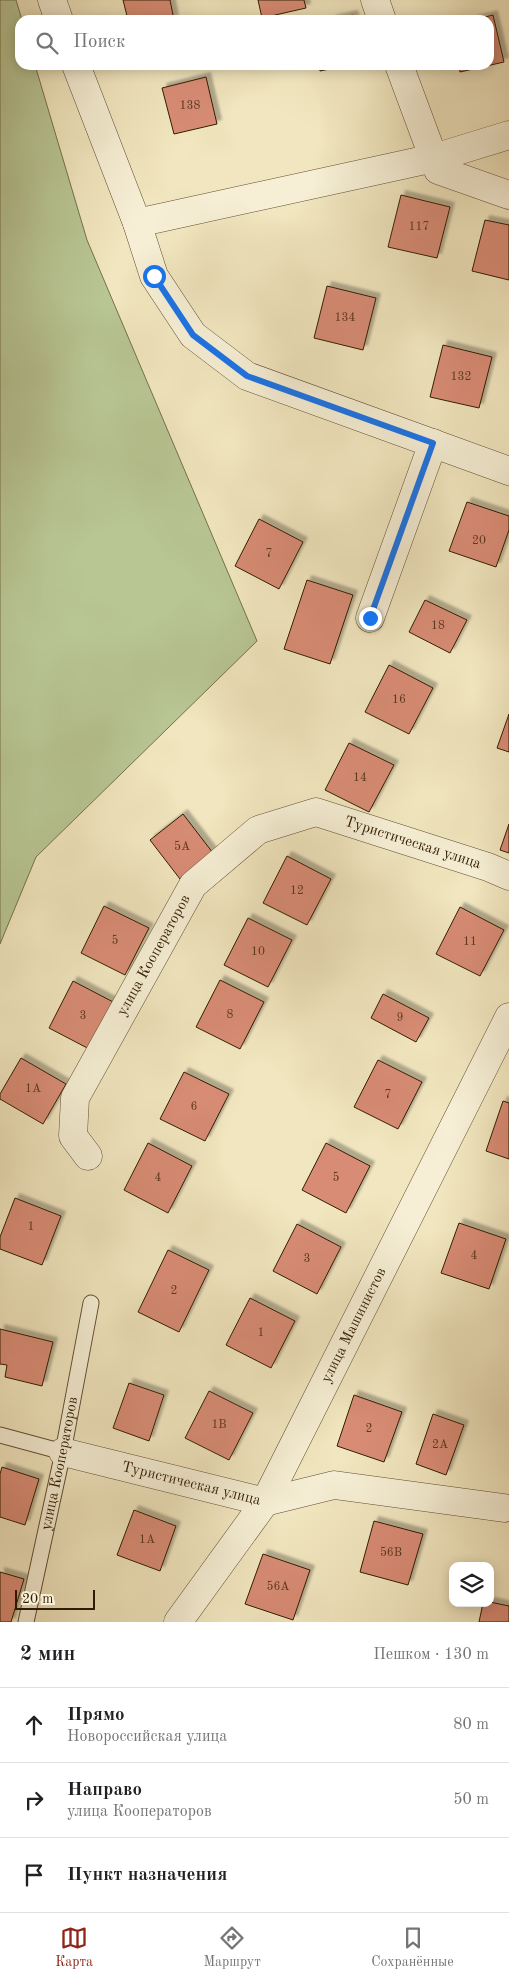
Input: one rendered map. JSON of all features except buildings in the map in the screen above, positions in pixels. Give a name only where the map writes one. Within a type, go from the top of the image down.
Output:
[{"type":"street","points":[[52,0],[57,15]]},
{"type":"street","points":[[375,0],[380,15]]},
{"type":"street","points":[[78,70],[137,223],[154,276],[193,335],[247,376],[509,471]]},
{"type":"street","points":[[401,70],[438,170],[509,195]]},
{"type":"street","points":[[137,223],[434,158],[509,135]]},
{"type":"street","points":[[370,618],[433,443]]},
{"type":"street","name":"Туристическая улица","points":[[316,812],[488,867],[509,876]]},
{"type":"street","name":"улица Кооператоров","points":[[88,1156],[73,1136],[75,1098],[194,885],[258,830],[316,812]]},
{"type":"street","name":"улица Машинистов","points":[[178,1622],[265,1502],[509,1017]]},
{"type":"street","name":"Туристическая улица","points":[[62,1452],[265,1502],[334,1485],[504,1508]]},
{"type":"lane","name":"улица Кооператоров","points":[[26,1622],[92,1303]]},
{"type":"lane","name":"Туристическая улица","points":[[0,1435],[62,1452]]},
{"type":"green space","points":[[0,0],[16,0],[20,15],[15,15],[15,70],[36,70],[87,240],[257,641],[36,857],[0,944]]},
{"type":"route","points":[[154,276],[193,335],[247,376],[433,443],[370,618]]}]
